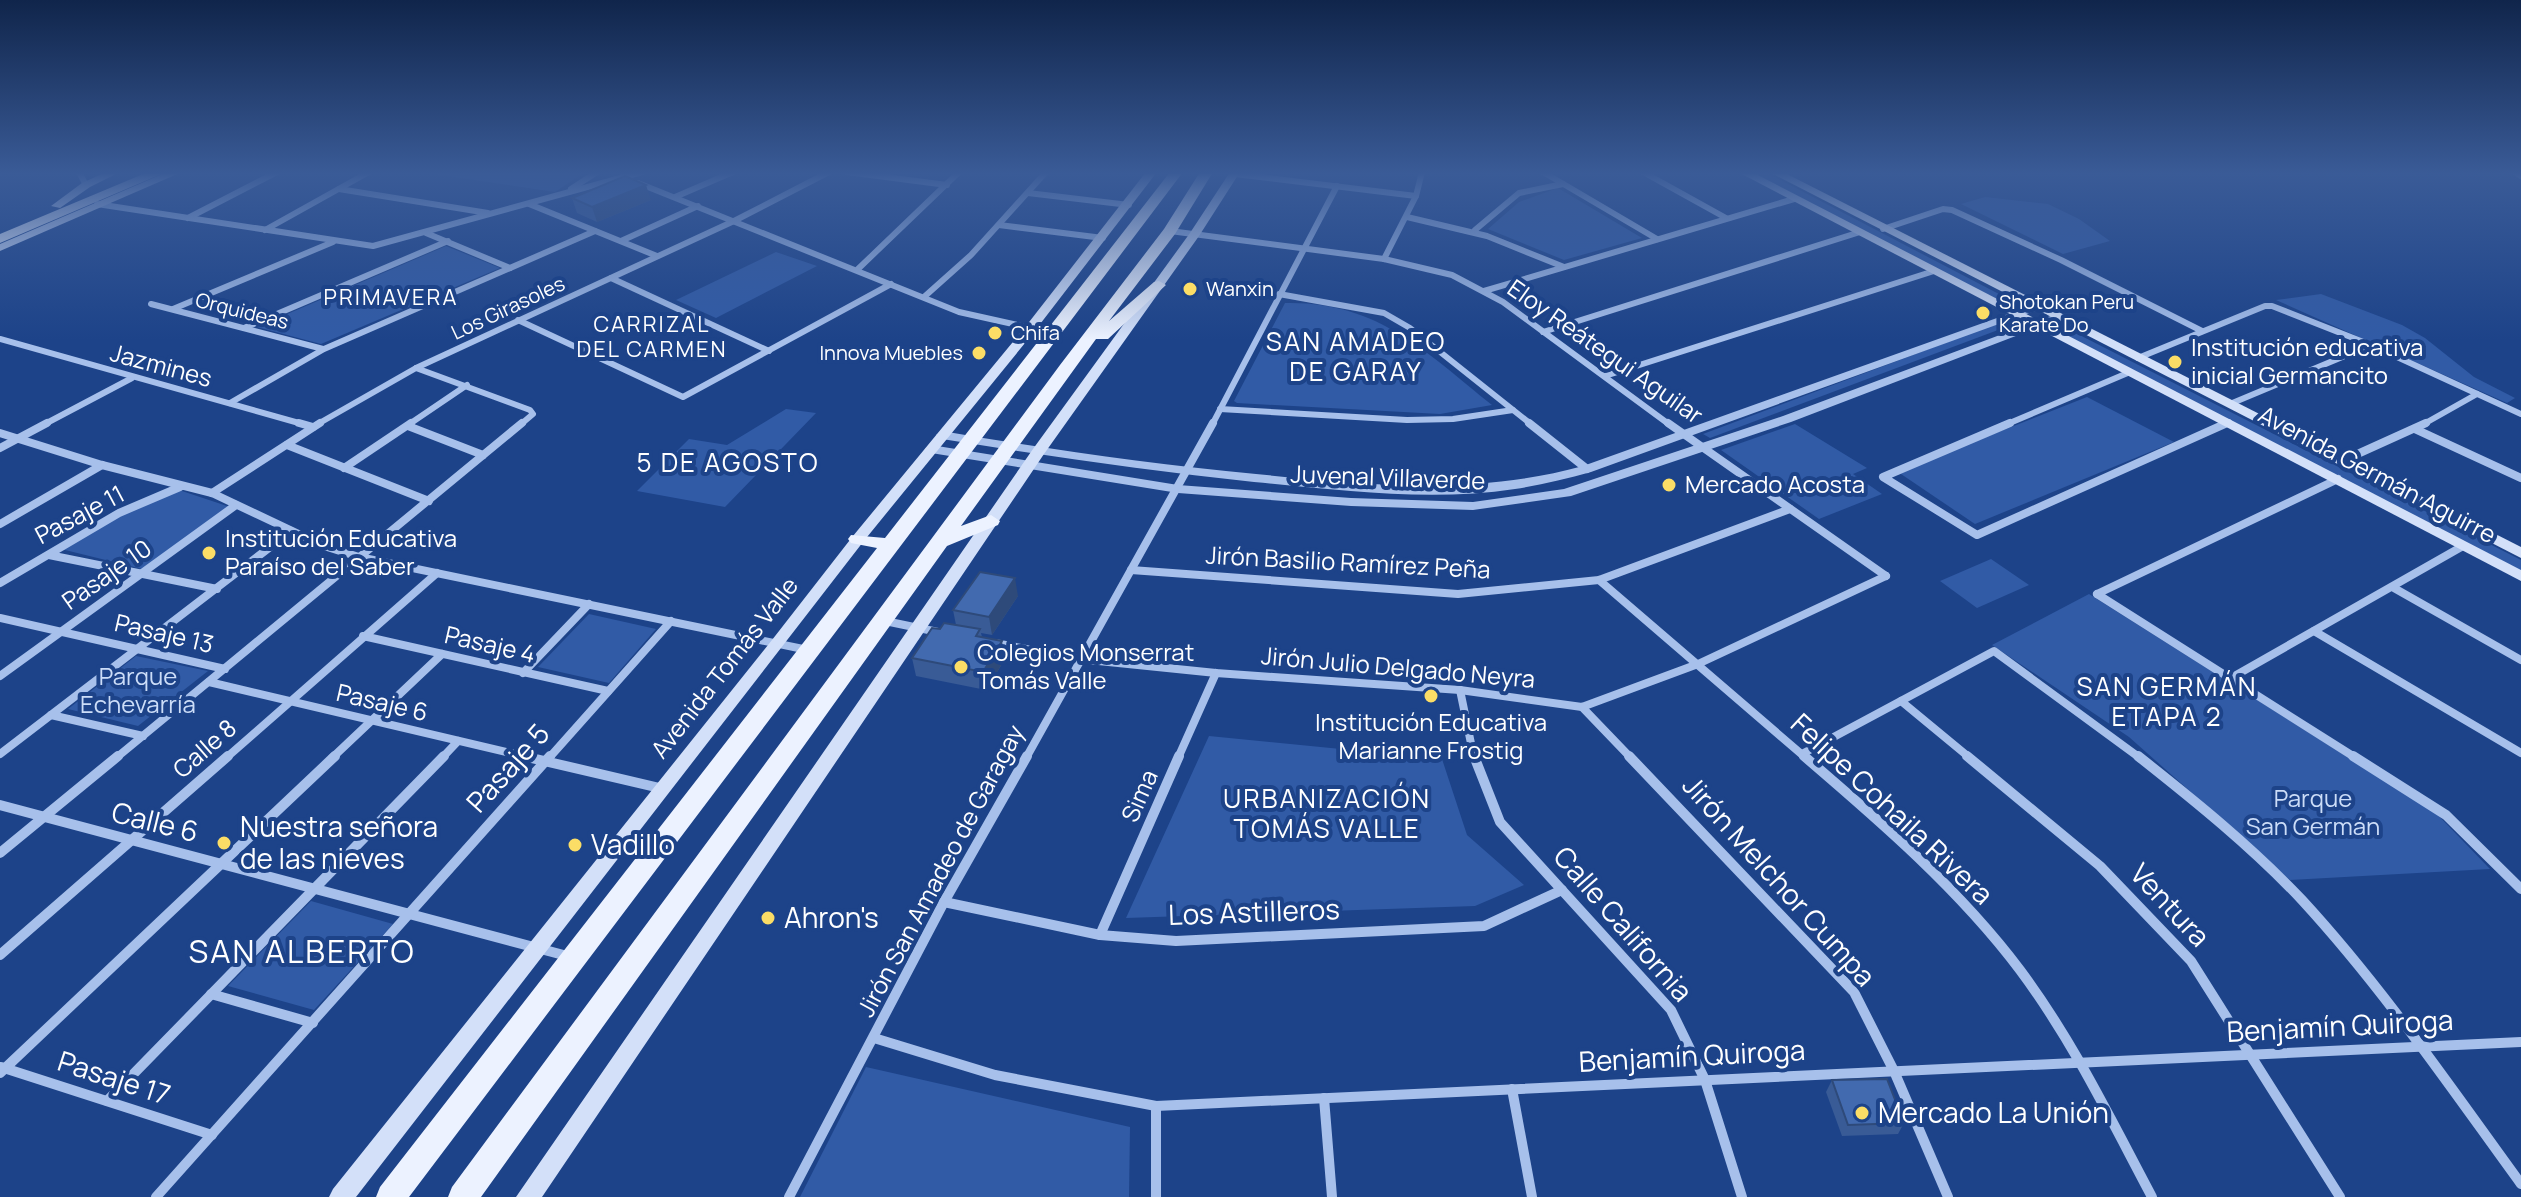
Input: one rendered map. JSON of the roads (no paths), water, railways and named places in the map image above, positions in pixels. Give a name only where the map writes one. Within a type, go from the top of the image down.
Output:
[{"type":"main road","points":[[0,239],[31,228]]},
{"type":"main road","points":[[0,248],[45,228]]},
{"type":"main road","name":"Avenida Tomás Valle","points":[[341,1197],[858,539],[1111,228]]},
{"type":"main road","points":[[391,1197],[1135,228]]},
{"type":"main road","points":[[463,1197],[1066,368],[1172,228]]},
{"type":"main road","points":[[528,1197],[1034,458],[1199,228]]},
{"type":"main road","name":"Avenida Germán Aguirre","points":[[1852,228],[2521,576]]},
{"type":"main road","name":"Avenida Germán Aguirre","points":[[1883,229],[2521,553]]},
{"type":"main road","points":[[1066,368],[1159,285]]},
{"type":"main road","points":[[942,541],[991,521]]},
{"type":"main road","points":[[858,539],[892,545]]},
{"type":"street","points":[[249,228],[365,247],[443,228]]},
{"type":"street","points":[[264,230],[268,228]]},
{"type":"street","points":[[588,228],[657,256]]},
{"type":"street","points":[[621,241],[650,228]]},
{"type":"street","name":"Los Girasoles","points":[[212,493],[313,427],[416,368],[719,228]]},
{"type":"street","points":[[752,228],[978,318],[1055,333]]},
{"type":"street","points":[[858,269],[902,228]]},
{"type":"street","points":[[924,297],[954,273],[996,228]]},
{"type":"street","points":[[1022,228],[1103,238]]},
{"type":"street","name":"Jirón San Amadeo de Garagay","points":[[789,1197],[944,902],[1178,489],[1313,228]]},
{"type":"street","points":[[1384,259],[1401,228]]},
{"type":"street","points":[[1464,228],[1528,249],[1564,267]]},
{"type":"street","points":[[1638,228],[1657,239]]},
{"type":"street","points":[[1483,291],[1694,228]]},
{"type":"street","points":[[1992,228],[2202,331]]},
{"type":"street","points":[[230,403],[324,349],[595,231]]},
{"type":"street","name":"Eloy Reátegui Aguilar","points":[[1170,231],[1384,259],[1452,275],[1503,302],[1886,576]]},
{"type":"street","points":[[1543,332],[1860,232]]},
{"type":"street","points":[[426,233],[510,268]]},
{"type":"street","points":[[244,328],[448,241]]},
{"type":"street","points":[[172,310],[334,242]]},
{"type":"street","points":[[1605,376],[1934,271]]},
{"type":"street","points":[[611,278],[769,351]]},
{"type":"street","points":[[518,320],[678,397],[690,396],[891,284]]},
{"type":"street","points":[[1279,294],[1384,313],[1410,328],[1587,469]]},
{"type":"street","name":"Orquideas","points":[[151,304],[324,349]]},
{"type":"street","points":[[2138,358],[2265,306],[2272,306],[2371,345],[2521,414]]},
{"type":"street","name":"Juvenal Villaverde","points":[[1034,458],[1354,487],[1474,491],[1556,479],[2036,307]]},
{"type":"street","name":"Juvenal Villaverde","points":[[936,442],[1034,458],[1178,489],[1351,502],[1473,506],[1566,493],[1787,419],[2056,317]]},
{"type":"street","name":"Jazmines","points":[[0,339],[313,427]]},
{"type":"street","points":[[2230,404],[2371,345]]},
{"type":"street","points":[[0,853],[429,501],[533,411],[416,368]]},
{"type":"street","points":[[2130,372],[1883,477],[1977,535],[2229,422]]},
{"type":"street","points":[[0,448],[132,378]]},
{"type":"street","points":[[344,468],[467,385]]},
{"type":"street","points":[[2342,461],[2415,429],[2477,394]]},
{"type":"street","points":[[1220,409],[1407,420],[1453,419],[1513,410]]},
{"type":"street","points":[[408,426],[483,455]]},
{"type":"street","points":[[2415,429],[2521,478]]},
{"type":"street","points":[[0,433],[102,465],[212,493],[291,531],[359,557],[811,651]]},
{"type":"street","points":[[287,445],[429,501]]},
{"type":"street","points":[[0,524],[102,465]]},
{"type":"street","points":[[2338,479],[2097,594],[2446,815],[2521,889]]},
{"type":"street","name":"Pasaje 11","points":[[0,583],[119,513],[181,487]]},
{"type":"street","name":"Pasaje 10","points":[[0,676],[236,505]]},
{"type":"street","name":"Jirón Basilio Ramírez Peña","points":[[1131,570],[1458,594],[1599,580],[1790,509]]},
{"type":"street","points":[[0,754],[291,531]]},
{"type":"street","points":[[2231,678],[2463,546]]},
{"type":"street","points":[[48,554],[217,589]]},
{"type":"street","name":"Calle 8","points":[[0,955],[437,573]]},
{"type":"street","name":"Jirón Julio Delgado Neyra","points":[[989,642],[1079,659],[1216,673],[1460,690],[1582,707],[1698,664],[1886,576]]},
{"type":"street","name":"Felipe Cohaila Rivera","points":[[1599,580],[1802,754],[1950,889],[2020,970],[2081,1062],[2152,1197]]},
{"type":"street","points":[[2394,588],[2521,660]]},
{"type":"street","points":[[523,673],[589,604]]},
{"type":"street","name":"Pasaje 13","points":[[0,618],[225,669]]},
{"type":"street","name":"Pasaje 5","points":[[156,1197],[671,621]]},
{"type":"street","points":[[884,621],[944,633]]},
{"type":"street","points":[[2314,631],[2521,753]]},
{"type":"street","name":"Pasaje 4","points":[[363,636],[608,691]]},
{"type":"street","points":[[1802,754],[1994,651],[2175,786],[2260,861],[2337,939],[2521,1184]]},
{"type":"street","points":[[2,1069],[223,864],[442,654]]},
{"type":"street","name":"Sima","points":[[1100,935],[1216,673]]},
{"type":"street","name":"Pasaje 6","points":[[209,682],[664,789]]},
{"type":"street","name":"Calle California","points":[[1460,690],[1474,757],[1500,822],[1671,1010],[1705,1080],[1742,1197]]},
{"type":"street","name":"Ventura","points":[[1901,701],[2100,866],[2191,961],[2340,1197]]},
{"type":"street","name":"Jirón Melchor Cumpa","points":[[1582,707],[1854,992],[1894,1071],[1948,1197]]},
{"type":"street","points":[[51,715],[143,736]]},
{"type":"street","points":[[107,1101],[458,741]]},
{"type":"street","name":"Calle 6","points":[[0,805],[576,958]]},
{"type":"street","name":"Los Astilleros","points":[[944,902],[1100,935],[1176,941],[1484,926],[1562,890]]},
{"type":"street","points":[[211,994],[313,1023]]},
{"type":"street","name":"Benjamín Quiroga","points":[[874,1038],[995,1075],[1156,1106],[2521,1042]]},
{"type":"street","name":"Pasaje 17","points":[[2,1069],[212,1135]]},
{"type":"street","points":[[1512,1089],[1532,1197]]},
{"type":"street","points":[[1324,1098],[1332,1197]]},
{"type":"street","points":[[1156,1106],[1156,1197]]},
{"type":"place","name":"Wanxin","points":[[1190,289]]},
{"type":"place","name":"Shotokan Peru Karate Do","points":[[1983,313]]},
{"type":"place","name":"Chifa","points":[[995,333]]},
{"type":"place","name":"Innova Muebles","points":[[979,353]]},
{"type":"place","name":"Institución educativa inicial Germancito","points":[[2175,362]]},
{"type":"place","name":"Mercado Acosta","points":[[1669,485]]},
{"type":"place","name":"Institución Educativa Paraíso del Saber","points":[[209,553]]},
{"type":"place","name":"Colegios Monserrat Tomás Valle","points":[[961,667]]},
{"type":"place","name":"Institución Educativa Marianne Frostig","points":[[1431,696]]},
{"type":"place","name":"Nuestra señora de las nieves","points":[[224,843]]},
{"type":"place","name":"Vadillo","points":[[575,845]]},
{"type":"place","name":"Ahron's","points":[[768,918]]},
{"type":"place","name":"Mercado La Unión","points":[[1862,1113]]},
{"type":"district","name":"PRIMAVERA","points":[[391,297]]},
{"type":"district","name":"CARRIZAL DEL CARMEN","points":[[652,336]]},
{"type":"district","name":"SAN AMADEO DE GARAY","points":[[1356,357]]},
{"type":"district","name":"5 DE AGOSTO","points":[[728,463]]},
{"type":"district","name":"SAN GERMÁN ETAPA 2","points":[[2167,702]]},
{"type":"district","name":"URBANIZACIÓN TOMÁS VALLE","points":[[1327,814]]},
{"type":"district","name":"SAN ALBERTO","points":[[302,952]]},
{"type":"park label","name":"Parque Echevarría","points":[[138,691]]},
{"type":"park label","name":"Parque San Germán","points":[[2313,813]]}]
